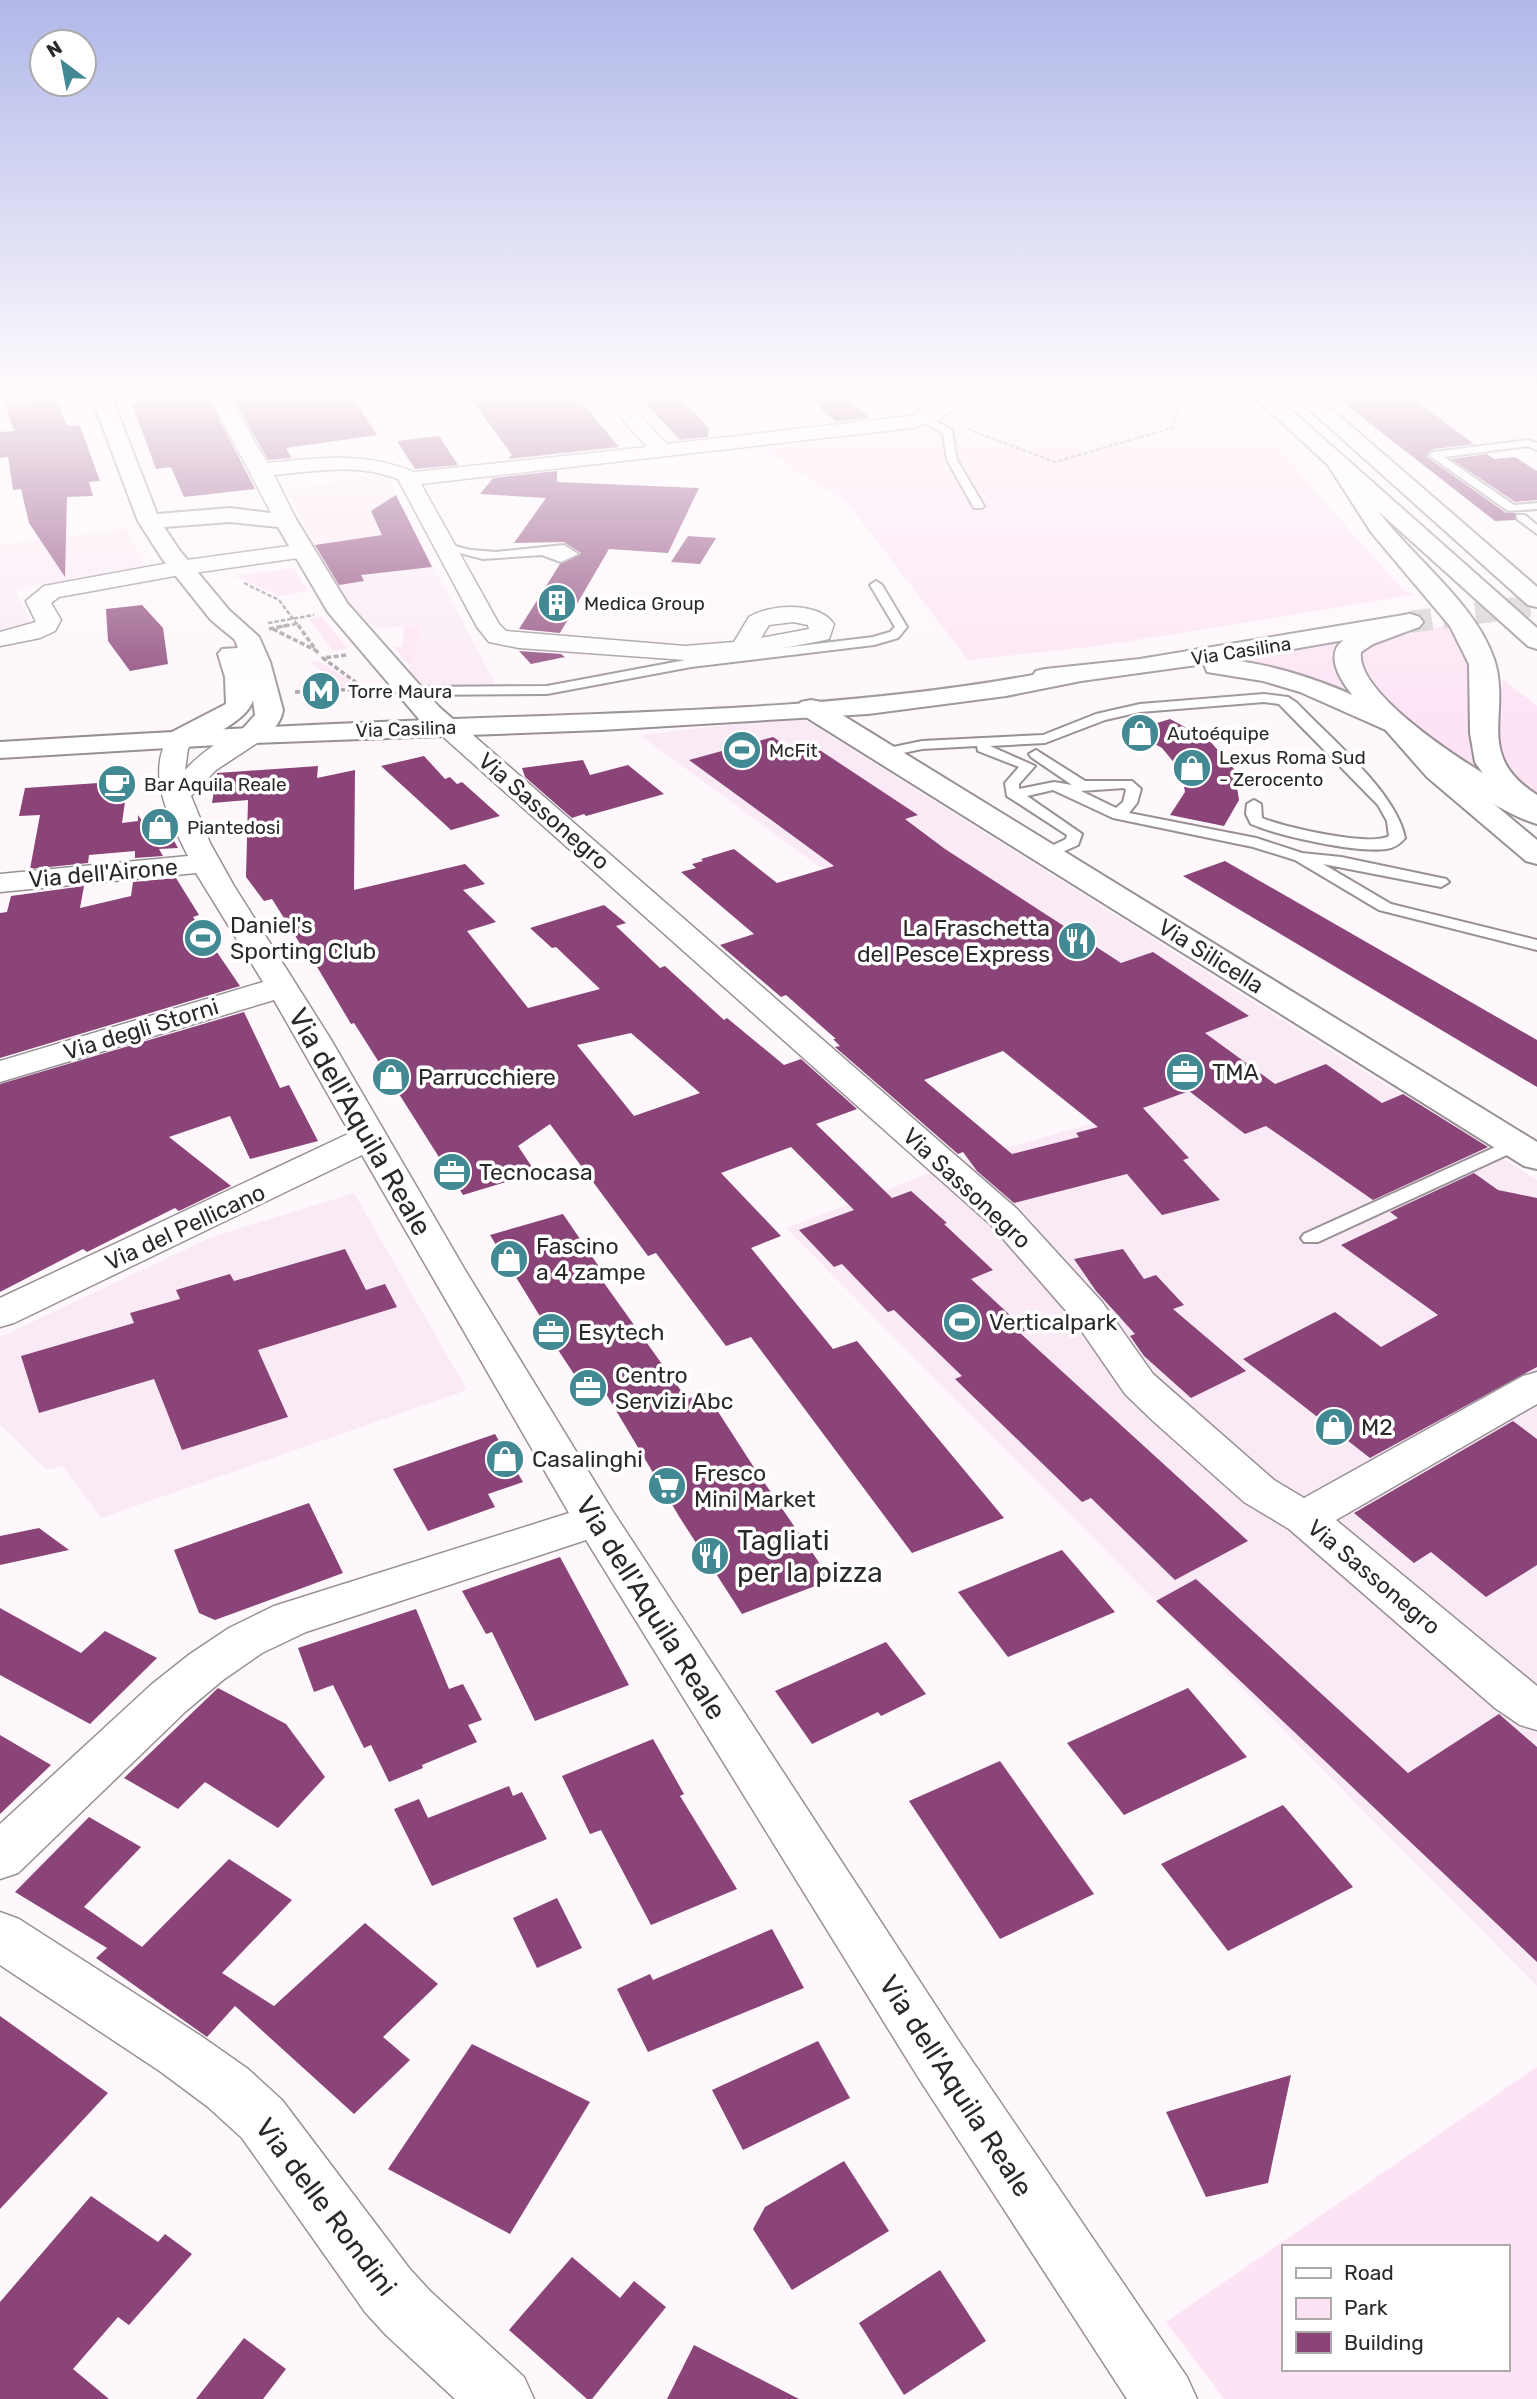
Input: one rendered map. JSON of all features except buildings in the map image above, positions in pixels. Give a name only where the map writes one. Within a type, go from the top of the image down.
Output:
[{"type":"main road","points":[[143,505],[149,521],[180,568],[220,615],[246,637],[257,662],[269,705],[268,717],[251,735]]},
{"type":"main road","points":[[1363,505],[1458,621],[1476,647],[1485,679],[1483,734],[1486,756],[1493,771],[1505,784],[1537,807]]},
{"type":"main road","points":[[1386,505],[1537,641]]},
{"type":"main road","points":[[1429,505],[1537,600]]},
{"type":"main road","points":[[1451,505],[1537,575]]},
{"type":"main road","points":[[149,521],[230,515],[286,521],[337,607],[429,713],[449,728]]},
{"type":"main road","points":[[180,739],[229,718],[242,702],[240,682],[222,630],[220,615]]},
{"type":"main road","name":"Via Casilina","points":[[811,708],[932,688],[1140,667],[1409,622],[1358,642],[1349,649],[1346,657],[1353,677],[1397,727]]},
{"type":"main road","points":[[1140,667],[1212,666],[1272,675],[1334,694],[1397,727],[1497,796],[1537,815]]},
{"type":"main road","name":"Via Casilina","points":[[0,750],[251,735],[624,721],[889,704],[1071,676]]},
{"type":"main road","points":[[884,753],[868,726],[889,704]]},
{"type":"main road","name":"Via Silicella","points":[[811,708],[1526,1151]]},
{"type":"main road","points":[[1397,727],[1437,771],[1537,855]]},
{"type":"street","points":[[278,505],[286,521]]},
{"type":"street","points":[[422,505],[493,634],[501,639],[677,653],[743,649]]},
{"type":"street","points":[[0,639],[31,633],[47,626],[49,620],[38,601],[52,591],[180,568],[304,551]]},
{"type":"street","name":"Via Sassonegro","points":[[449,728],[1004,1217],[1088,1311],[1139,1384],[1259,1491],[1304,1518],[1512,1694],[1537,1711]]},
{"type":"street","points":[[177,794],[206,764],[251,735]]},
{"type":"street","name":"Via dell'Aquila Reale","points":[[180,739],[173,748],[170,765],[177,794],[206,863],[282,987],[458,1294],[520,1392],[594,1521],[1021,2187],[1165,2399]]},
{"type":"street","name":"Via dell'Airone","points":[[0,883],[206,863]]},
{"type":"street","name":"Via degli Storni","points":[[0,1072],[282,987]]},
{"type":"street","name":"Via del Pellicano","points":[[0,1314],[369,1137]]},
{"type":"street","points":[[1304,1518],[1537,1386]]},
{"type":"street","points":[[0,1857],[185,1683],[246,1638],[290,1619],[594,1521]]},
{"type":"street","name":"Via delle Rondini","points":[[0,1936],[181,2054],[228,2088],[262,2119],[387,2290],[408,2313],[502,2399]]},
{"type":"lane","points":[[1507,505],[1513,509],[1537,506]]},
{"type":"lane","points":[[1521,517],[1537,531]]},
{"type":"lane","points":[[453,562],[459,552],[487,558]]},
{"type":"lane","points":[[453,562],[549,554]]},
{"type":"lane","points":[[453,562],[467,570],[487,558]]},
{"type":"lane","points":[[410,691],[547,690],[691,663],[874,641],[894,635],[901,627],[876,585]]},
{"type":"lane","points":[[884,753],[913,746],[1045,739],[1101,716],[1124,711],[1256,698],[1277,699],[1292,706],[1384,803],[1394,821],[1398,838],[1388,844],[1374,845],[1280,831],[1256,821],[1253,814],[1254,804]]},
{"type":"lane","points":[[1045,739],[1011,786],[1016,796],[1075,834],[1076,838],[1068,845],[1046,854]]},
{"type":"lane","points":[[971,745],[1032,760],[1118,815],[1256,843],[1300,857],[1342,862],[1441,882]]},
{"type":"lane","points":[[1016,796],[1039,787],[1076,788],[1116,782],[1132,786],[1134,789],[1130,803],[1118,815]]},
{"type":"lane","points":[[1300,857],[1385,906],[1537,945]]},
{"type":"lane","points":[[1311,1238],[1526,1151]]},
{"type":"path","points":[[239,581],[275,597],[317,652],[272,628]]},
{"type":"path","points":[[256,625],[293,619]]},
{"type":"path","points":[[264,629],[296,624]]},
{"type":"path","points":[[351,699],[377,698],[323,658],[352,654]]},
{"type":"path","points":[[293,700],[295,691],[366,689]]},
{"type":"shaded area","points":[[293,505],[401,505],[497,687],[420,687],[408,669],[413,664],[419,626],[374,628],[348,603]]},
{"type":"shaded area","points":[[126,529],[143,562],[138,567],[15,590],[30,621],[17,630],[0,632],[0,545]]},
{"type":"shaded area","points":[[800,717],[1537,1180],[1537,1986],[786,1228],[966,1159],[1148,1108],[640,735]]},
{"type":"shaded area","points":[[354,1193],[467,1390],[101,1518],[63,1466],[47,1470],[0,1425],[0,1337],[212,1237]]},
{"type":"green space","points":[[849,505],[1327,505],[1402,589],[1414,595],[1099,646],[968,660]]},
{"type":"green space","points":[[294,568],[308,591],[280,596],[235,576]]},
{"type":"green space","points":[[322,617],[348,649],[333,651],[309,619]]},
{"type":"green space","points":[[1449,625],[1460,638],[1466,653],[1474,758],[1494,785],[1488,785],[1377,692],[1355,655],[1369,643]]},
{"type":"green space","points":[[404,626],[420,626],[413,665],[409,665],[394,647],[402,647]]},
{"type":"green space","points":[[1351,639],[1338,654],[1337,661],[1341,674],[1357,696],[1287,671],[1204,661]]},
{"type":"green space","points":[[319,661],[360,687],[290,689],[318,686],[331,681],[332,678],[310,663]]},
{"type":"green space","points":[[1503,679],[1537,706],[1537,796],[1518,786],[1494,744]]},
{"type":"green space","points":[[1537,2067],[1537,2399],[1224,2399],[1166,2322]]},
{"type":"tunnel","points":[[1410,622],[1537,605]]},
{"type":"place","name":"Medica Group","points":[[557,603]]},
{"type":"place","name":"Torre Maura","points":[[321,691]]},
{"type":"place","name":"Autoéquipe","points":[[1140,733]]},
{"type":"place","name":"McFit","points":[[742,750]]},
{"type":"place","name":"Lexus Roma Sud - Zerocento","points":[[1192,768]]},
{"type":"place","name":"Bar Aquila Reale","points":[[117,784]]},
{"type":"place","name":"Piantedosi","points":[[160,827]]},
{"type":"place","name":"Daniel's Sporting Club","points":[[203,938]]},
{"type":"place","name":"La Fraschetta del Pesce Express","points":[[1077,941]]},
{"type":"place","name":"TMA","points":[[1185,1072]]},
{"type":"place","name":"Parrucchiere","points":[[391,1077]]},
{"type":"place","name":"Tecnocasa","points":[[452,1172]]},
{"type":"place","name":"Fascino a 4 zampe","points":[[509,1259]]},
{"type":"place","name":"Verticalpark","points":[[962,1322]]},
{"type":"place","name":"Esytech","points":[[551,1332]]},
{"type":"place","name":"Centro Servizi Abc","points":[[588,1388]]},
{"type":"place","name":"M2","points":[[1334,1427]]},
{"type":"place","name":"Casalinghi","points":[[505,1459]]},
{"type":"place","name":"Fresco Mini Market","points":[[667,1486]]},
{"type":"place","name":"Tagliati per la pizza","points":[[710,1556]]}]
